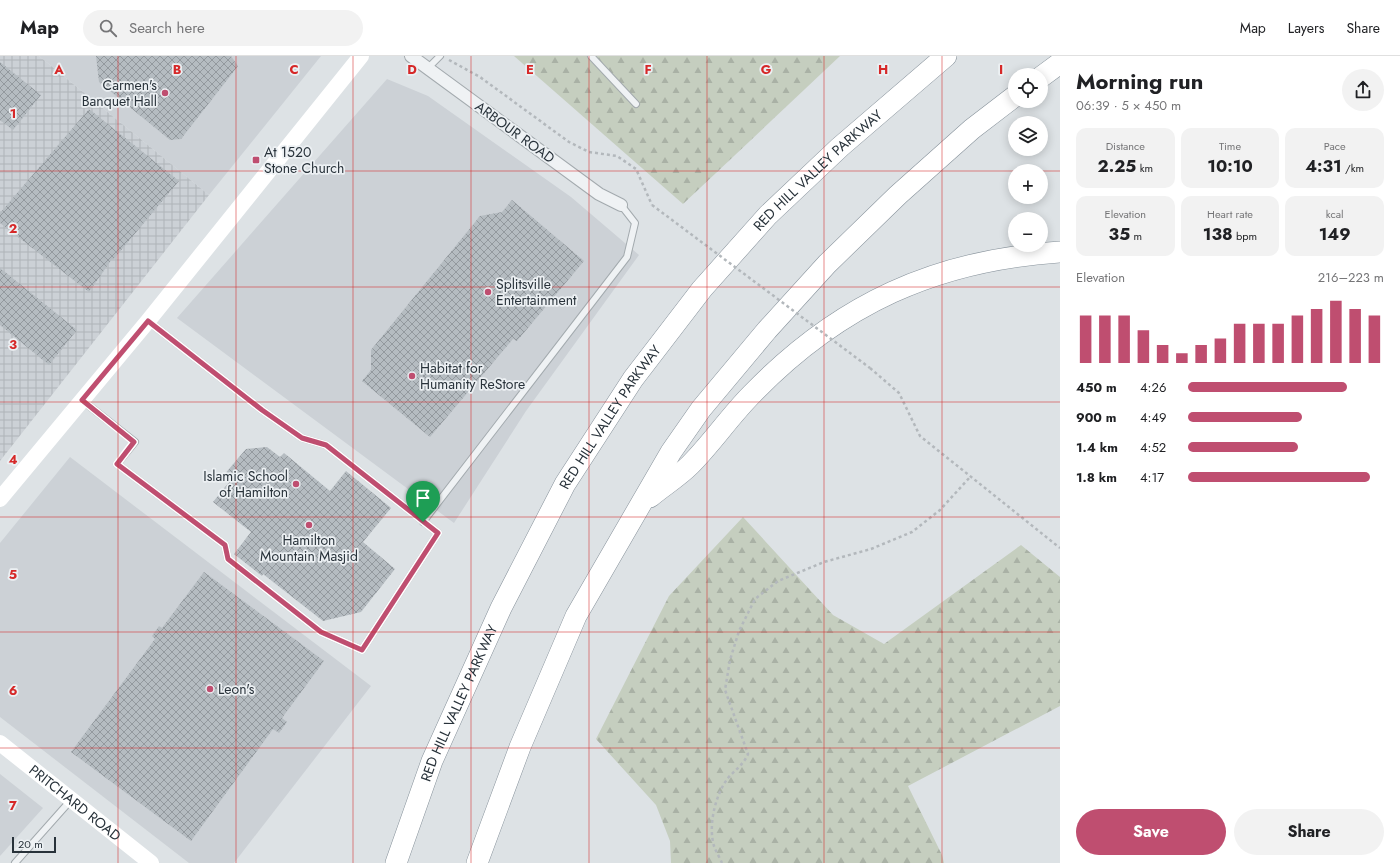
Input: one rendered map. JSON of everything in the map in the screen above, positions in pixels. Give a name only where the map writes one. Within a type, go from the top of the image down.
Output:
[{"type":"highway","name":"RED HILL VALLEY PARKWAY","points":[[396,863],[432,761],[500,608],[564,484],[633,379],[702,289],[768,215],[840,147],[946,56]]},
{"type":"highway","points":[[1048,72],[1060,63]]},
{"type":"highway","points":[[477,863],[520,747],[576,616],[671,452],[701,410],[772,324],[827,264],[898,195],[972,129],[1008,101]]},
{"type":"highway","points":[[641,503],[690,466],[752,394],[793,356],[838,322],[870,302],[936,274],[1019,254],[1060,252]]},
{"type":"main road","points":[[0,499],[148,321],[361,56]]},
{"type":"main road","name":"PRITCHARD ROAD","points":[[0,743],[151,863]]},
{"type":"street","name":"ARBOUR ROAD","points":[[411,56],[599,194],[621,205]]},
{"type":"lane","points":[[428,68],[440,56]]},
{"type":"lane","points":[[591,56],[636,104]]},
{"type":"lane","points":[[423,522],[627,257],[635,223],[621,205]]},
{"type":"lane","points":[[82,400],[134,442],[117,464],[225,545],[228,559],[321,632],[362,650],[438,533],[326,445],[302,438],[262,410],[148,321]]},
{"type":"lane","points":[[15,863],[71,800]]},
{"type":"path","points":[[448,59],[480,76],[569,142],[589,152],[617,156],[636,169],[652,205],[870,368],[899,393],[920,436],[1060,548]]},
{"type":"path","points":[[722,863],[714,847],[711,823],[719,796],[727,780],[745,760],[748,754],[725,690],[730,660],[739,631],[755,599],[778,581],[824,562],[871,549],[912,532],[940,510],[971,476]]},
{"type":"shaded area","points":[[0,56],[39,56],[209,195],[0,461]]},
{"type":"shaded area","points":[[39,56],[321,56],[209,195]]},
{"type":"shaded area","points":[[387,79],[428,96],[571,197],[639,255],[526,411],[454,523],[177,318]]},
{"type":"shaded area","points":[[70,457],[371,686],[234,863],[189,863],[0,717],[0,543]]},
{"type":"shaded area","points":[[0,774],[43,808],[0,856]]},
{"type":"green space","points":[[514,56],[840,56],[683,204]]},
{"type":"green space","points":[[743,517],[833,615],[884,644],[1021,545],[1060,577],[1060,706],[908,786],[942,855],[944,863],[671,863],[670,841],[656,805],[596,739],[669,596]]},
{"type":"building","name":"Carmen's Banquet Hall","points":[[96,56],[231,56],[238,66],[181,139],[170,140],[99,82]]},
{"type":"building","points":[[0,62],[41,95],[13,130],[0,120]]},
{"type":"building","points":[[89,109],[179,181],[113,260],[112,259],[89,292],[0,223],[0,213]]},
{"type":"building","name":"Splitsville Entertainment","points":[[512,200],[584,261],[517,341],[513,339],[430,437],[362,381],[371,370],[371,350],[480,216],[502,212]]},
{"type":"building","points":[[0,268],[77,330],[49,365],[0,325]]},
{"type":"building","name":"Hamilton Mountain Masjid","points":[[267,447],[280,457],[284,453],[330,491],[346,471],[391,508],[363,542],[395,569],[361,612],[323,621],[263,574],[262,576],[234,554],[251,532],[213,502],[230,481],[223,476],[246,449]]},
{"type":"building","name":"Leon's","points":[[204,572],[324,661],[282,718],[287,722],[279,733],[273,729],[191,841],[71,752],[155,639],[152,636],[159,626],[162,628]]},
{"type":"place","name":"Carmen's Banquet Hall","points":[[165,93]]},
{"type":"place","name":"At 1520 Stone Church","points":[[256,160]]},
{"type":"place","name":"Splitsville Entertainment","points":[[488,292]]},
{"type":"place","name":"Habitat for Humanity ReStore","points":[[412,376]]},
{"type":"place","name":"Islamic School of Hamilton","points":[[296,484]]},
{"type":"place","name":"Hamilton Mountain Masjid","points":[[309,525]]},
{"type":"place","name":"Leon's","points":[[210,689]]},
{"type":"route","points":[[148,321],[262,410],[302,438],[326,445],[423,522],[438,533],[362,650],[321,632],[228,559],[225,545],[117,464],[134,442],[82,400],[148,321]]}]
